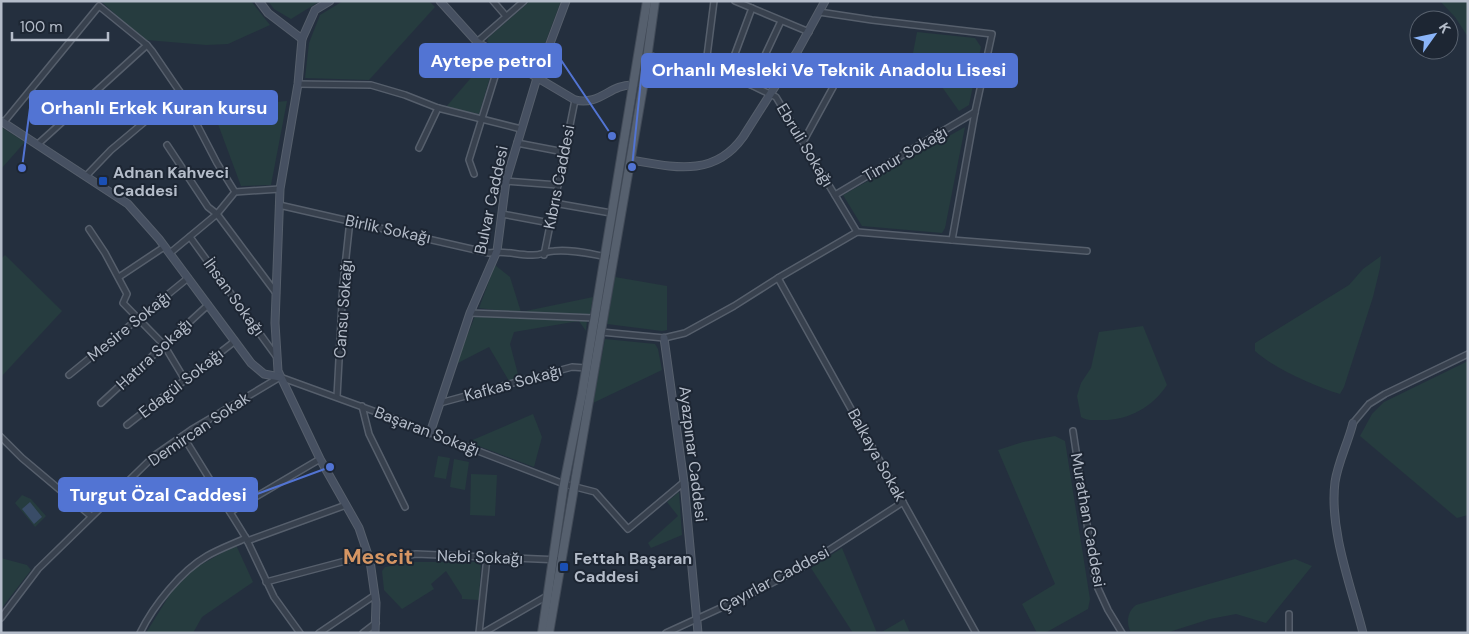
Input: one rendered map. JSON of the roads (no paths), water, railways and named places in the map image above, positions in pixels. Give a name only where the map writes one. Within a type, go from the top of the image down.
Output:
[{"type":"main road","points":[[542,633],[548,595],[574,486],[601,332],[609,257],[611,213],[647,1]]},
{"type":"main road","points":[[550,633],[564,484],[594,318],[631,160],[655,1]]},
{"type":"street","points":[[259,1],[268,13],[302,39]]},
{"type":"street","points":[[330,1],[316,10],[302,39],[298,84],[280,189],[276,294],[278,358],[280,377],[320,459],[359,528],[369,558],[375,595],[375,633]]},
{"type":"street","points":[[440,1],[477,42],[574,100],[590,102],[623,86],[633,86]]},
{"type":"street","points":[[493,1],[506,16]]},
{"type":"street","points":[[477,42],[524,1]]},
{"type":"street","name":"Bulvar Caddesi","points":[[430,433],[470,313],[497,251],[506,180],[537,78],[566,1]]},
{"type":"street","points":[[704,72],[714,1]]},
{"type":"street","points":[[735,1],[809,32]]},
{"type":"street","points":[[631,160],[688,168],[714,160],[733,149],[809,32],[825,1]]},
{"type":"street","points":[[236,192],[217,163],[180,92],[147,45],[99,6],[3,121],[128,204],[170,254],[251,363],[264,374],[280,377]]},
{"type":"street","points":[[726,78],[752,8]]},
{"type":"street","points":[[820,12],[992,34],[975,112],[952,240]]},
{"type":"street","points":[[751,85],[781,21]]},
{"type":"street","points":[[38,144],[147,45]]},
{"type":"street","name":"Ebruli Sokağı","points":[[648,55],[751,85],[776,96],[857,232]]},
{"type":"street","points":[[474,174],[469,160],[501,56]]},
{"type":"street","points":[[803,142],[849,58]]},
{"type":"street","points":[[298,84],[371,85],[405,95],[438,108],[521,128]]},
{"type":"street","points":[[86,176],[111,150],[180,92]]},
{"type":"street","name":"Kıbrıs Caddesi","points":[[544,255],[574,100]]},
{"type":"street","points":[[419,148],[438,108]]},
{"type":"street","name":"Timur Sokağı","points":[[835,195],[975,112]]},
{"type":"street","points":[[517,143],[564,152]]},
{"type":"street","points":[[167,145],[208,206],[217,214],[276,294]]},
{"type":"street","points":[[506,180],[558,185]]},
{"type":"street","points":[[170,254],[217,214],[236,192],[280,189]]},
{"type":"street","points":[[554,203],[611,213]]},
{"type":"street","name":"Birlik Sokağı","points":[[279,205],[489,253],[497,251],[531,256],[544,255],[551,251],[564,251],[609,257]]},
{"type":"street","points":[[502,214],[550,223]]},
{"type":"street","name":"Cansu Sokağı","points":[[337,397],[343,285],[350,220]]},
{"type":"street","points":[[88,229],[119,277],[127,294],[123,302],[164,345],[185,380]]},
{"type":"street","points":[[601,332],[664,338],[685,333],[734,306],[857,232],[1087,251]]},
{"type":"street","name":"İhsan Sokağı","points":[[190,237],[278,358]]},
{"type":"street","points":[[119,277],[164,247]]},
{"type":"street","name":"Mesire Sokağı","points":[[69,375],[188,278]]},
{"type":"street","name":"Balkaya Sokak","points":[[778,278],[976,633]]},
{"type":"street","name":"Hatıra Sokağı","points":[[101,403],[208,304]]},
{"type":"street","points":[[470,313],[594,318]]},
{"type":"street","name":"Ayazpınar Caddesi","points":[[664,338],[684,482],[698,633]]},
{"type":"street","name":"Edagül Sokağı","points":[[126,425],[235,341]]},
{"type":"street","points":[[1363,633],[1340,545],[1334,512],[1337,472],[1353,424],[1364,409],[1380,397],[1468,354]]},
{"type":"street","name":"Kafkas Sokağı","points":[[440,402],[572,367],[586,368]]},
{"type":"street","name":"Başaran Sokağı","points":[[280,377],[362,406],[564,484],[595,492],[628,529],[684,482]]},
{"type":"street","name":"Demircan Sokak","points":[[1,618],[38,569],[155,455],[280,377]]},
{"type":"street","points":[[362,406],[369,434],[404,507]]},
{"type":"street","name":"Murathan Caddesi","points":[[1073,431],[1096,584],[1108,610],[1122,633]]},
{"type":"street","points":[[184,436],[247,540],[274,597],[300,633]]},
{"type":"street","points":[[1,437],[22,458],[91,516]]},
{"type":"street","points":[[230,512],[320,459]]},
{"type":"street","name":"Çayırlar Caddesi","points":[[666,633],[749,595],[806,565],[903,502]]},
{"type":"street","points":[[140,633],[144,624],[174,584],[208,555],[346,505]]},
{"type":"street","name":"Nebi Sokağı","points":[[266,582],[369,558],[416,554],[557,560]]},
{"type":"street","points":[[481,633],[487,557]]},
{"type":"street","points":[[319,633],[375,595]]},
{"type":"street","points":[[481,633],[548,595]]},
{"type":"street","points":[[1289,614],[1289,633]]},
{"type":"street","points":[[363,633],[376,623]]},
{"type":"water","points":[[30,502],[42,517],[34,524],[22,509]]},
{"type":"place","name":"Aytepe petrol","points":[[612,136]]},
{"type":"place","name":"Orhanlı Mesleki Ve Teknik Anadolu Lisesi","points":[[632,167]]},
{"type":"place","name":"Orhanlı Erkek Kuran kursu","points":[[22,168]]},
{"type":"place","name":"Adnan Kahveci Caddesi","points":[[103,181]]},
{"type":"place","name":"Turgut Özal Caddesi","points":[[330,467]]},
{"type":"place","name":"Fettah Başaran Caddesi","points":[[564,567]]},
{"type":"district","name":"Mescit","points":[[378,557]]}]
